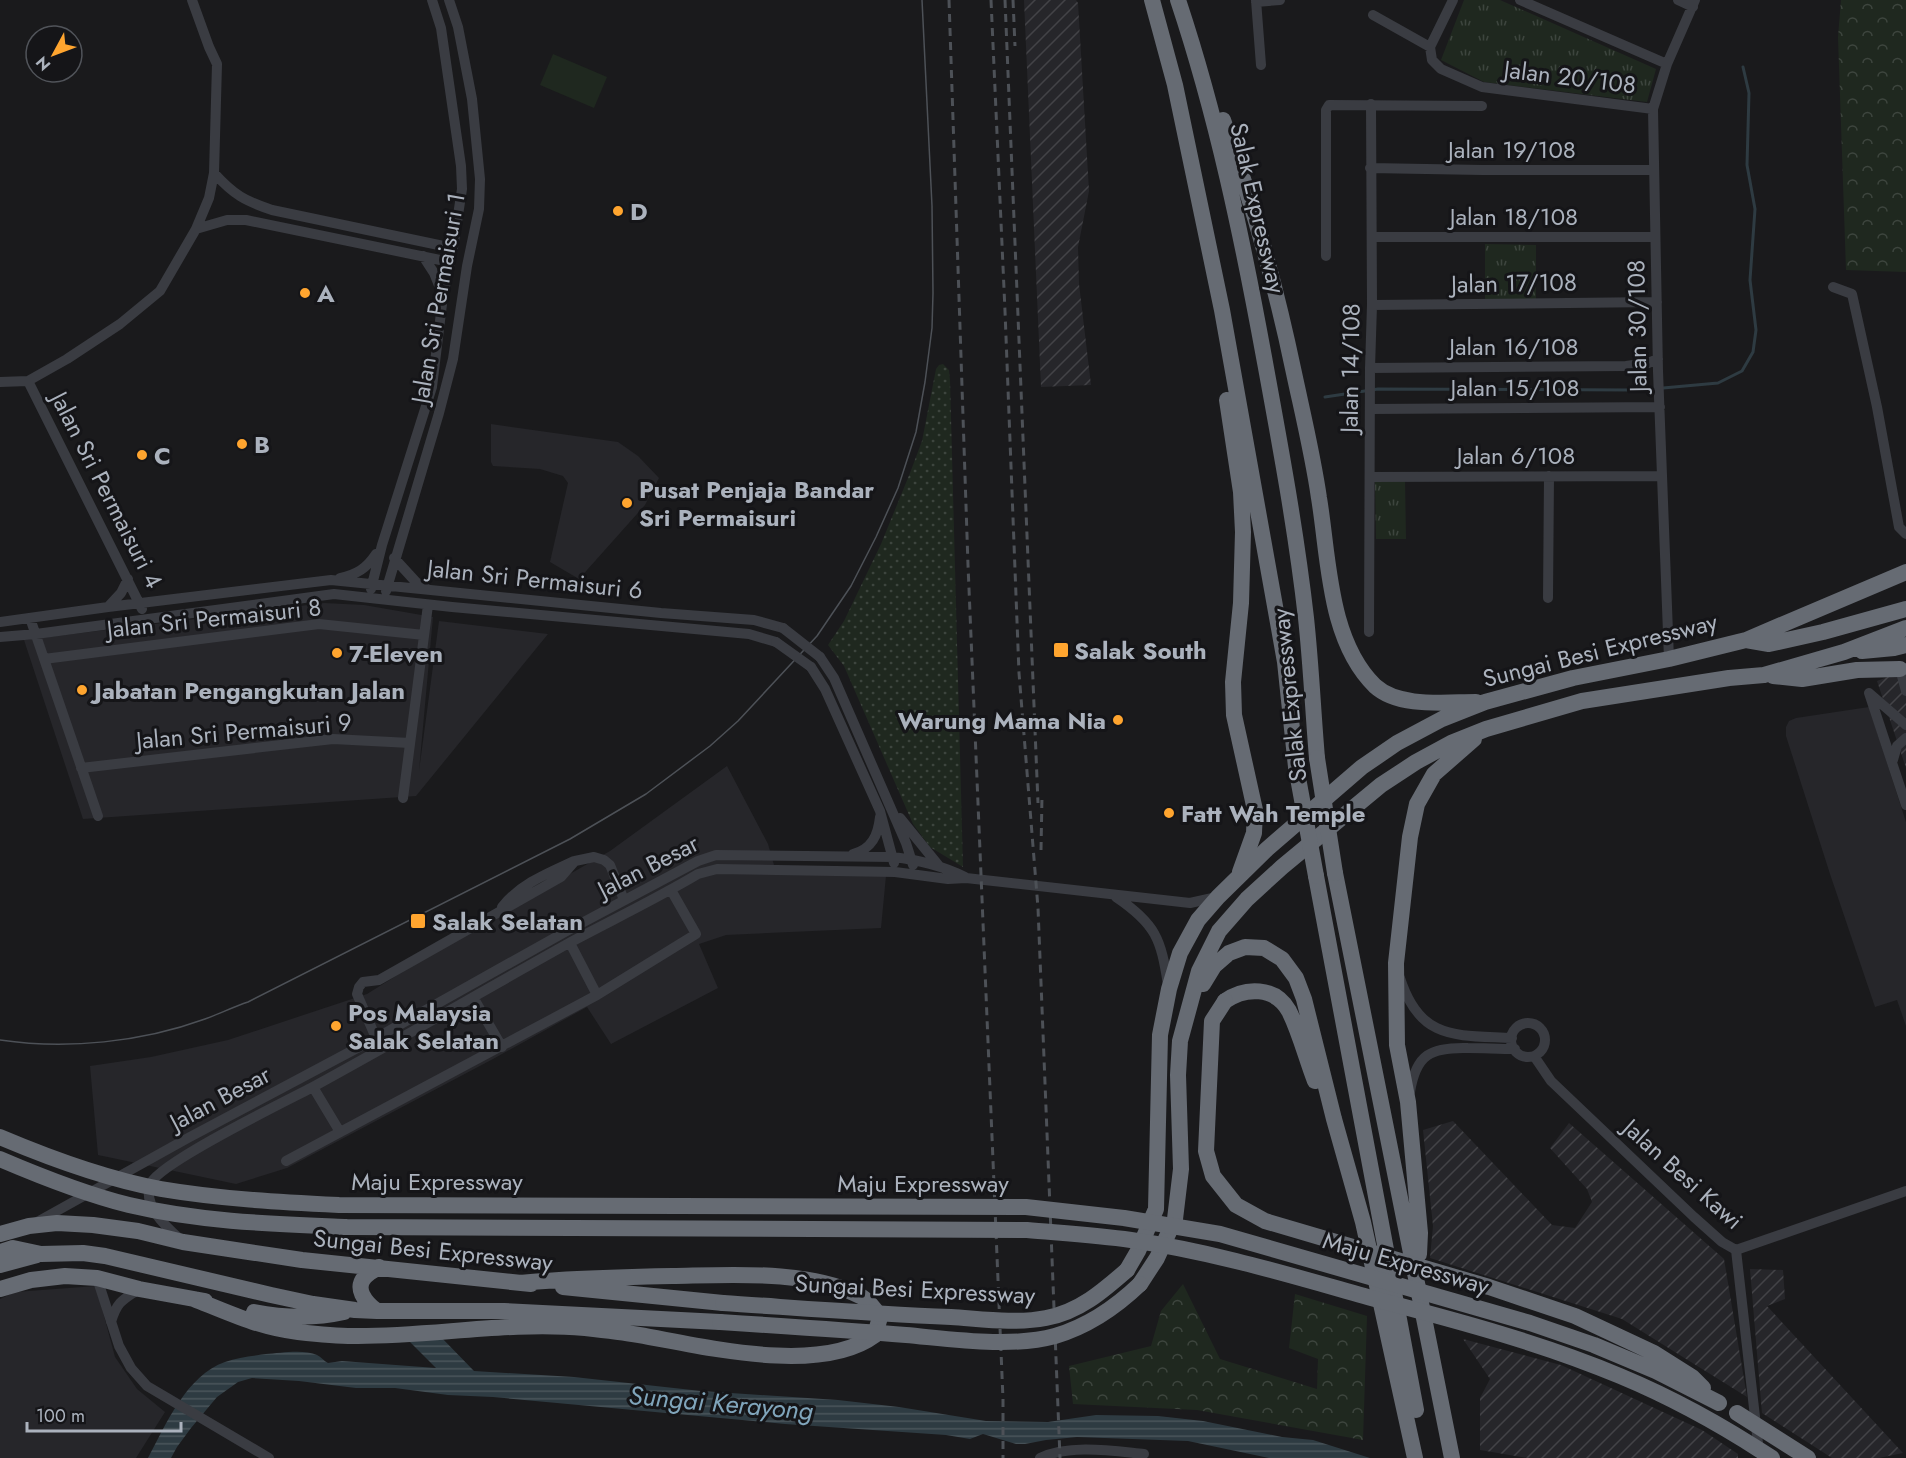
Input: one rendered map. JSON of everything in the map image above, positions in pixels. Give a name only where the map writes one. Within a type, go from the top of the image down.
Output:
[{"type":"highway","name":"Salak Expressway","points":[[1152,0],[1175,85],[1222,310],[1285,662],[1296,767],[1423,1450]]},
{"type":"highway","name":"Salak Expressway","points":[[1178,0],[1202,75],[1228,181],[1255,308],[1287,483],[1306,617],[1317,758],[1335,873],[1452,1458]]},
{"type":"highway","points":[[1202,75],[1217,103],[1245,181],[1269,267],[1294,372],[1319,497],[1331,591],[1345,638],[1358,663],[1376,687],[1405,702],[1485,702]]},
{"type":"highway","points":[[1222,310],[1224,376],[1241,492],[1243,532],[1241,603],[1233,682],[1234,715],[1255,810],[1254,833],[1239,876]]},
{"type":"highway","points":[[1746,640],[1906,572]]},
{"type":"highway","name":"Sungai Besi Expressway","points":[[0,1234],[29,1226],[57,1223],[93,1224],[138,1231],[183,1242],[302,1260],[723,1303],[912,1316],[1023,1321],[1047,1318],[1078,1308],[1098,1295],[1127,1270],[1156,1209],[1160,1035],[1169,989],[1184,945],[1198,920],[1239,876],[1362,767],[1397,742],[1442,719],[1485,702],[1573,678],[1669,659],[1746,640],[1769,644],[1904,610]]},
{"type":"highway","name":"Sungai Besi Expressway","points":[[41,1254],[83,1252],[313,1304],[355,1310],[504,1311],[720,1322],[967,1340],[1021,1341],[1054,1336],[1086,1324],[1120,1304],[1140,1284],[1157,1258],[1175,1219],[1181,1169],[1178,1075],[1180,1041],[1199,971],[1220,931],[1247,899],[1282,867],[1381,785],[1451,742],[1582,700],[1764,675],[1844,652],[1906,628]]},
{"type":"highway","points":[[1844,652],[1906,645]]},
{"type":"highway","points":[[1764,675],[1802,679],[1857,670],[1903,668]]},
{"type":"highway","points":[[1418,1280],[1420,1233],[1408,1102],[1397,1045],[1396,963],[1410,837],[1417,804],[1434,774],[1486,729]]},
{"type":"highway","points":[[1188,1008],[1214,966],[1229,953],[1245,946],[1264,948],[1282,958],[1296,978],[1304,999],[1363,1222],[1415,1458]]},
{"type":"highway","points":[[1334,1119],[1315,1080],[1288,1010],[1279,999],[1259,991],[1246,991],[1235,994],[1225,1001],[1212,1021],[1206,1151],[1213,1176],[1236,1205],[1265,1221],[1489,1287],[1575,1316],[1654,1353],[1692,1377],[1719,1402]]},
{"type":"highway","name":"Maju Expressway","points":[[0,1137],[34,1152],[96,1173],[160,1189],[245,1200],[339,1205],[1026,1207],[1124,1218],[1220,1234],[1530,1323],[1594,1345],[1656,1371],[1719,1402],[1808,1458]]},
{"type":"highway","name":"Maju Expressway","points":[[0,1159],[61,1184],[129,1205],[200,1218],[272,1224],[347,1227],[1027,1230],[1131,1240],[1266,1269],[1477,1326],[1553,1351],[1620,1376],[1680,1404],[1772,1458]]},
{"type":"highway","points":[[0,1252],[13,1248],[41,1254]]},
{"type":"highway","points":[[1384,1314],[1387,1251]]},
{"type":"highway","points":[[0,1265],[41,1254]]},
{"type":"highway","points":[[377,1311],[368,1305],[360,1289],[367,1275],[379,1267]]},
{"type":"highway","points":[[0,1289],[31,1280],[64,1276],[97,1278],[273,1316],[319,1317],[355,1310]]},
{"type":"highway","points":[[194,1299],[254,1323],[296,1332],[352,1336],[404,1335],[520,1326],[582,1328],[636,1334],[734,1352],[775,1355],[836,1352],[855,1347],[875,1335],[879,1317],[868,1301],[840,1288],[770,1276],[604,1277],[520,1282]]},
{"type":"street","points":[[0,382],[28,381],[67,359],[120,324],[160,291],[196,229],[209,198],[214,173],[217,64],[192,0]]},
{"type":"street","name":"Jalan Sri Permaisuri 1","points":[[432,0],[441,28],[457,137],[462,189],[456,227],[457,252],[465,279]]},
{"type":"street","name":"Jalan Sri Permaisuri 1","points":[[384,600],[394,558],[439,413],[453,359],[465,279],[479,209],[480,179],[472,99],[458,27],[449,0]]},
{"type":"street","points":[[1260,65],[1256,1],[1280,0]]},
{"type":"street","points":[[1373,15],[1430,47],[1454,0]]},
{"type":"street","points":[[1520,0],[1667,64]]},
{"type":"street","points":[[1678,0],[1694,3]]},
{"type":"street","name":"Jalan 30/108","points":[[1669,659],[1658,371],[1653,109],[1667,64],[1694,3]]},
{"type":"street","name":"Jalan 20/108","points":[[1430,47],[1432,60],[1441,69],[1482,87],[1653,109]]},
{"type":"street","name":"Jalan 14/108","points":[[1369,632],[1371,104]]},
{"type":"street","name":"Jalan 20/108","points":[[1326,256],[1326,110],[1329,105],[1482,106]]},
{"type":"street","points":[[457,137],[477,135]]},
{"type":"street","name":"Jalan 19/108","points":[[1370,168],[1654,170]]},
{"type":"street","points":[[214,173],[228,188],[247,202],[272,210],[434,244],[457,252],[467,251],[472,240]]},
{"type":"street","points":[[196,229],[227,220],[246,220],[450,262],[457,252]]},
{"type":"street","points":[[434,244],[456,227]]},
{"type":"street","name":"Jalan 18/108","points":[[1372,237],[1656,237]]},
{"type":"street","points":[[423,256],[434,273],[443,296]]},
{"type":"street","name":"Jalan Sri Permaisuri 1","points":[[368,598],[382,545],[432,387],[443,296],[450,262]]},
{"type":"street","points":[[1833,287],[1852,294],[1877,406],[1899,527],[1906,534]]},
{"type":"street","name":"Jalan 17/108","points":[[1372,305],[1657,302]]},
{"type":"street","name":"Jalan 16/108","points":[[1370,374],[1626,366],[1658,359]]},
{"type":"street","name":"Jalan Sri Permaisuri 4","points":[[28,381],[147,618]]},
{"type":"street","name":"Jalan 15/108","points":[[1370,403],[1660,405]]},
{"type":"street","points":[[1548,598],[1549,476]]},
{"type":"street","name":"Jalan 6/108","points":[[1370,477],[1662,476]]},
{"type":"street","points":[[332,580],[363,570],[382,545]]},
{"type":"street","points":[[394,558],[416,582],[429,590]]},
{"type":"street","points":[[108,607],[121,593],[128,579]]},
{"type":"street","name":"Jalan Sri Permaisuri 6","points":[[0,622],[332,580],[754,620],[783,628],[820,657],[834,678],[885,809],[894,872]]},
{"type":"street","name":"Jalan Sri Permaisuri 6","points":[[0,637],[334,594],[762,637],[776,642],[811,667],[825,689],[913,860],[913,874]]},
{"type":"street","points":[[403,798],[428,605]]},
{"type":"street","points":[[30,618],[98,816]]},
{"type":"street","name":"Jalan Sri Permaisuri 8","points":[[44,659],[319,624],[424,635]]},
{"type":"street","points":[[1903,668],[1906,691]]},
{"type":"street","points":[[1906,725],[1869,693],[1906,805]]},
{"type":"street","points":[[1893,760],[1897,746],[1906,738]]},
{"type":"street","name":"Jalan Sri Permaisuri 9","points":[[81,768],[333,739],[410,743]]},
{"type":"street","points":[[844,856],[867,848],[874,840],[885,809]]},
{"type":"street","points":[[885,809],[939,866]]},
{"type":"street","name":"Jalan Besar","points":[[29,1226],[698,861],[716,855],[893,857],[939,866],[966,878]]},
{"type":"street","points":[[376,1038],[357,994],[363,982],[379,980],[561,877],[576,861],[594,857],[604,860],[610,865],[624,900]]},
{"type":"street","name":"Jalan Besar","points":[[183,1242],[159,1219],[149,1197],[150,1184],[156,1175],[196,1149],[313,1087],[698,874],[717,869],[894,872],[1190,903],[1218,897]]},
{"type":"street","points":[[286,1161],[597,995],[696,934],[671,890]]},
{"type":"street","name":"Jalan Besar","points":[[1113,895],[1135,909],[1154,930],[1164,961],[1169,989]]},
{"type":"street","points":[[570,943],[597,995]]},
{"type":"street","points":[[1396,963],[1406,995],[1415,1010],[1429,1024],[1445,1033],[1513,1044],[1523,1056],[1534,1056],[1542,1050],[1545,1036],[1539,1027],[1530,1023],[1516,1029],[1513,1044]]},
{"type":"street","points":[[473,997],[502,1047]]},
{"type":"street","points":[[1408,1102],[1412,1076],[1419,1063],[1429,1053],[1446,1047],[1513,1044]]},
{"type":"street","name":"Jalan Besi Kawi","points":[[1534,1056],[1551,1081],[1694,1217],[1722,1242],[1736,1250],[1760,1458]]},
{"type":"street","points":[[313,1087],[340,1132]]},
{"type":"street","points":[[235,1114],[242,1125]]},
{"type":"street","points":[[1736,1250],[1906,1191]]},
{"type":"street","points":[[97,1278],[119,1346],[131,1368],[147,1386],[269,1458]]},
{"type":"street","points":[[111,1322],[116,1307],[139,1288]]},
{"type":"street","points":[[1040,1458],[1050,1453],[1098,1449],[1144,1454]]},
{"type":"shaded area","points":[[1024,0],[1076,0],[1078,3],[1089,191],[1078,247],[1079,284],[1091,385],[1041,387]]},
{"type":"shaded area","points":[[491,424],[618,442],[638,456],[659,478],[645,505],[579,579],[550,562],[568,483],[563,476],[540,469],[493,466],[491,462]]},
{"type":"shaded area","points":[[324,603],[364,605],[433,617],[419,771],[439,621],[548,634],[416,796],[83,819],[24,640]]},
{"type":"shaded area","points":[[1906,670],[1906,768],[1877,681]]},
{"type":"shaded area","points":[[1869,707],[1906,822],[1906,1026],[1897,1000],[1875,1007],[1786,736],[1789,721],[1796,718]]},
{"type":"shaded area","points":[[727,766],[768,844],[776,872],[886,876],[881,928],[726,935],[699,944],[718,988],[611,1044],[587,1007],[287,1168],[236,1184],[98,1155],[90,1066],[151,1057],[228,1040],[367,994],[436,951],[610,851]]},
{"type":"shaded area","points":[[1453,1121],[1552,1225],[1575,1228],[1592,1202],[1587,1189],[1550,1148],[1569,1123],[1724,1259],[1747,1397],[1622,1319],[1430,1258],[1433,1226],[1423,1130]]},
{"type":"shaded area","points":[[1750,1269],[1783,1270],[1785,1299],[1767,1306],[1903,1453],[1879,1458],[1832,1458],[1762,1413]]},
{"type":"shaded area","points":[[96,1286],[115,1357],[137,1389],[165,1412],[136,1458],[0,1458],[0,1299],[15,1292]]},
{"type":"shaded area","points":[[1463,1339],[1561,1365],[1702,1430],[1738,1454],[1738,1458],[1528,1458],[1480,1450],[1480,1398],[1490,1379]]},
{"type":"green space","points":[[1464,0],[1500,0],[1656,69],[1647,102],[1484,82],[1441,60]]},
{"type":"green space","points":[[1841,0],[1906,0],[1906,272],[1846,270],[1838,37]]},
{"type":"green space","points":[[553,54],[607,77],[594,108],[540,85]]},
{"type":"green space","points":[[1485,244],[1536,245],[1536,300],[1485,299]]},
{"type":"green space","points":[[943,364],[949,370],[950,380],[963,867],[930,847],[913,824],[844,666],[828,645],[844,621],[881,544],[922,441],[936,369]]},
{"type":"green space","points":[[1405,480],[1406,539],[1376,539],[1375,481]]},
{"type":"green space","points":[[1183,1284],[1220,1359],[1317,1389],[1318,1359],[1289,1348],[1295,1294],[1367,1316],[1363,1440],[1197,1410],[1073,1404],[1069,1366],[1151,1346],[1161,1311]]},
{"type":"water","name":"Sungai Kerayong","points":[[439,1335],[474,1371],[574,1377],[701,1391],[838,1400],[986,1421],[1048,1422],[1096,1415],[1158,1416],[1203,1421],[1282,1437],[1313,1440],[1370,1458],[1269,1458],[1188,1441],[1077,1437],[1016,1444],[983,1434],[970,1439],[946,1435],[785,1424],[493,1397],[448,1395],[395,1388],[356,1388],[252,1378],[238,1382],[217,1397],[191,1428],[171,1458],[148,1458],[170,1416],[189,1389],[212,1368],[225,1362],[251,1356],[299,1352],[312,1353],[328,1363],[342,1361],[436,1368],[408,1340]]},
{"type":"waterway","points":[[1663,388],[1718,383],[1742,371],[1753,352],[1756,330],[1750,280],[1755,209],[1747,165],[1749,93],[1743,67]]},
{"type":"waterway","points":[[1325,397],[1378,389],[1656,389]]},
{"type":"tram line","points":[[0,1040],[51,1044],[104,1042],[181,1027],[248,1002],[570,839],[646,794],[710,746],[738,721],[817,636],[851,586],[898,488],[916,432],[925,382],[932,328],[933,293],[932,206],[922,0]]},
{"type":"railway","points":[[949,0],[968,565],[1003,1399],[1003,1458]]},
{"type":"railway","points":[[991,0],[1019,673],[1038,908],[1060,1458]]},
{"type":"railway","points":[[1005,0],[1038,803]]},
{"type":"railway","points":[[1013,0],[1015,46]]},
{"type":"railway","points":[[1041,850],[1042,796]]},
{"type":"place","name":"D","points":[[618,211]]},
{"type":"place","name":"A","points":[[305,293]]},
{"type":"place","name":"B","points":[[242,444]]},
{"type":"place","name":"C","points":[[142,455]]},
{"type":"place","name":"Pusat Penjaja Bandar Sri Permaisuri","points":[[627,503]]},
{"type":"place","name":"Salak South","points":[[1061,650]]},
{"type":"place","name":"7-Eleven","points":[[337,653]]},
{"type":"place","name":"Jabatan Pengangkutan Jalan","points":[[82,690]]},
{"type":"place","name":"Warung Mama Nia","points":[[1118,720]]},
{"type":"place","name":"Fatt Wah Temple","points":[[1169,813]]},
{"type":"place","name":"Salak Selatan","points":[[418,921]]},
{"type":"place","name":"Pos Malaysia Salak Selatan","points":[[336,1026]]}]
